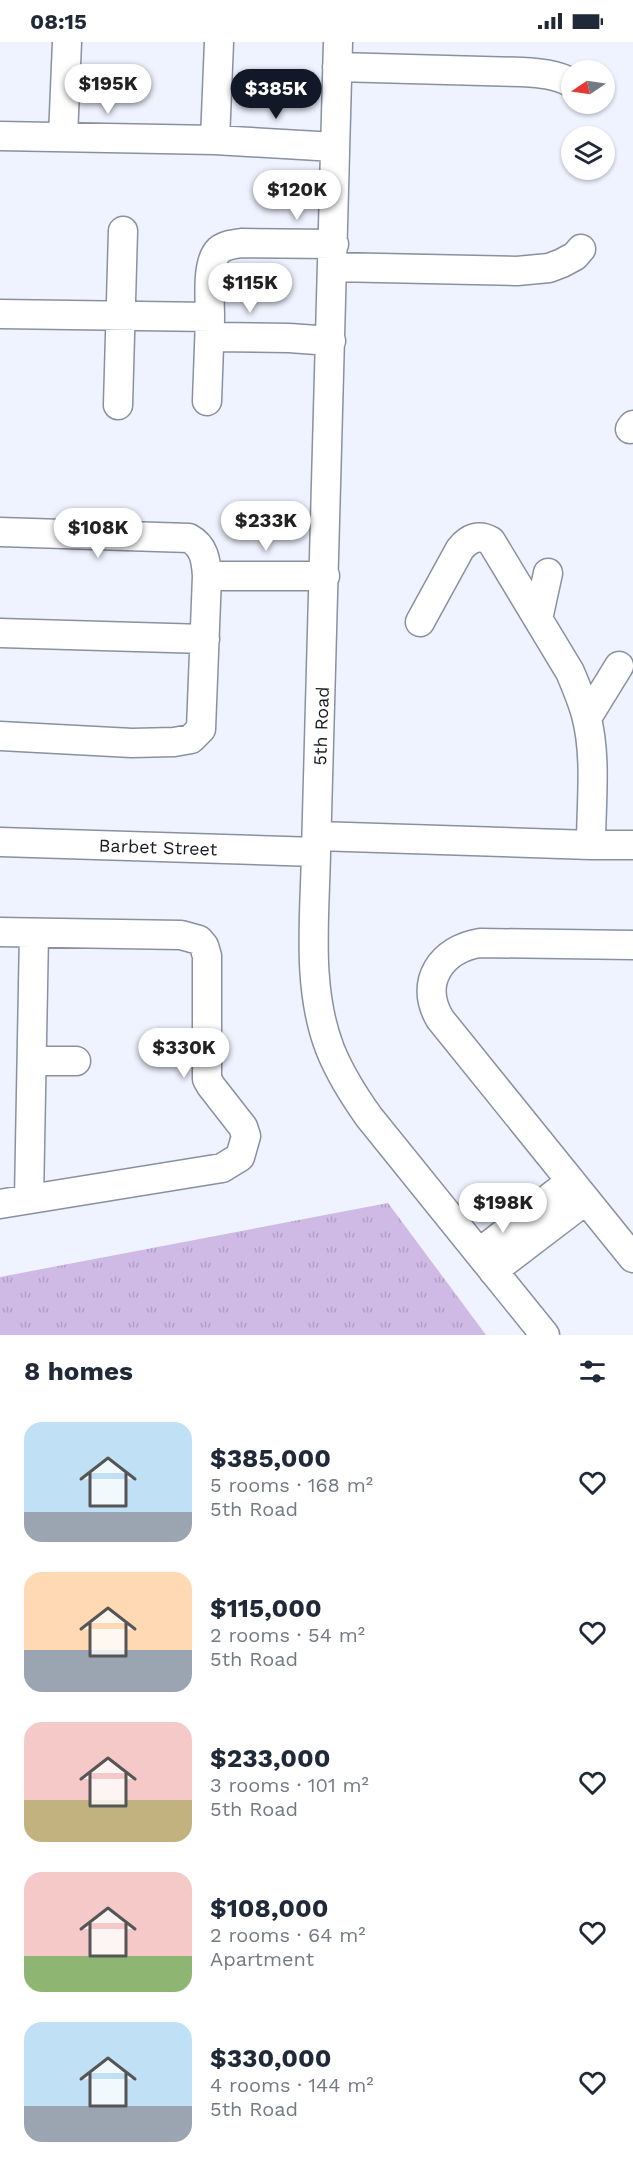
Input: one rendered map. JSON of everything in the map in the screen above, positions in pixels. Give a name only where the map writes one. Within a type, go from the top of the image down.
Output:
[{"type":"street","points":[[63,137],[67,42]]},
{"type":"street","points":[[215,140],[219,42]]},
{"type":"street","points":[[338,54],[522,72],[561,78]]},
{"type":"street","name":"5th Road","points":[[338,54],[315,972],[323,1025],[341,1073],[369,1117],[544,1335]]},
{"type":"street","points":[[0,136],[215,140],[335,147]]},
{"type":"street","points":[[118,405],[123,231]]},
{"type":"street","points":[[207,401],[211,266],[220,249],[230,244],[242,243],[334,256],[517,271],[562,263],[575,256],[581,249]]},
{"type":"street","points":[[0,314],[121,316],[289,338],[332,341]]},
{"type":"street","points":[[0,532],[189,538],[197,542],[201,549],[206,562],[207,576],[201,729],[191,739],[174,742],[132,743],[0,736]]},
{"type":"street","points":[[420,622],[466,541],[484,538],[496,547],[570,672],[580,694],[587,718],[591,755],[591,845]]},
{"type":"street","points":[[538,619],[548,573]]},
{"type":"street","points":[[207,576],[325,576]]},
{"type":"street","points":[[0,633],[205,639]]},
{"type":"street","points":[[587,718],[619,666]]},
{"type":"street","name":"Barbet Street","points":[[0,842],[633,845]]},
{"type":"street","points":[[0,932],[181,936],[199,940],[204,946],[208,966],[207,1079],[243,1127],[246,1136],[240,1157],[222,1168],[0,1204]]},
{"type":"street","points":[[29,1199],[34,933]]},
{"type":"street","points":[[633,945],[480,943],[466,945],[451,952],[441,964],[432,983],[430,995],[440,1019],[633,1258]]},
{"type":"street","points":[[32,1061],[76,1061]]},
{"type":"street","points":[[486,1262],[578,1190]]},
{"type":"green space","points":[[388,1203],[486,1335],[0,1335],[0,1277]]}]
